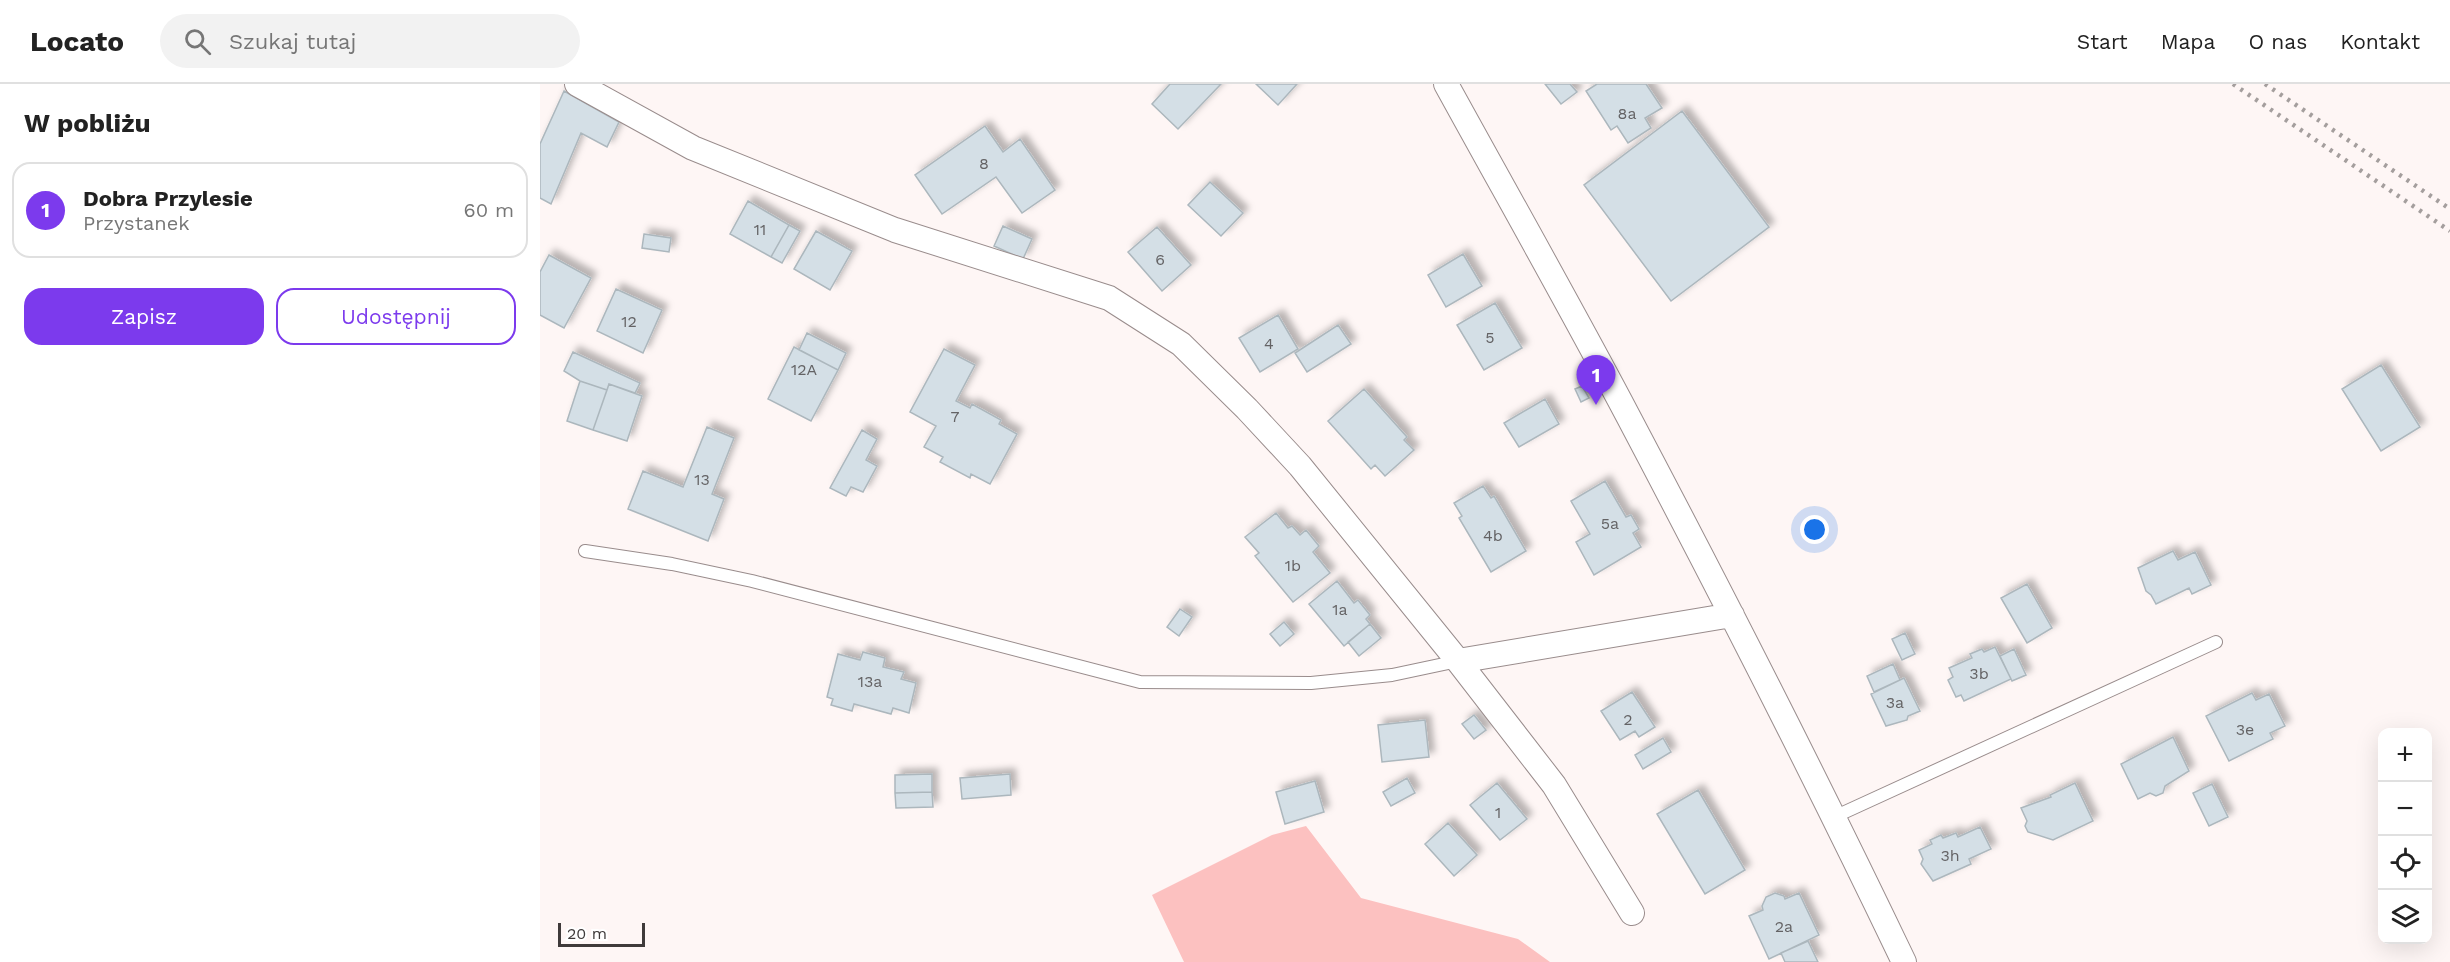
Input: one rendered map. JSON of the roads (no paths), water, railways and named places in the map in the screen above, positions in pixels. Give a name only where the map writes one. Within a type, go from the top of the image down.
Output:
[{"type":"street","points":[[577,84],[693,148],[895,230],[1109,298],[1182,344],[1300,466],[1458,661],[1554,785],[1632,913]]},
{"type":"street","points":[[1446,84],[1627,414],[1732,615],[1904,962]]},
{"type":"street","points":[[1458,661],[1732,615]]},
{"type":"lane","points":[[585,551],[672,564],[833,600],[1099,673],[1140,681],[1311,682],[1392,675],[1458,661]]},
{"type":"lane","points":[[1834,817],[2217,642]]},
{"type":"railway","points":[[2233,84],[2450,231]]},
{"type":"railway","points":[[2265,84],[2450,209]]},
{"type":"place","name":"Dobra Przylesie","points":[[1596,405]]}]
